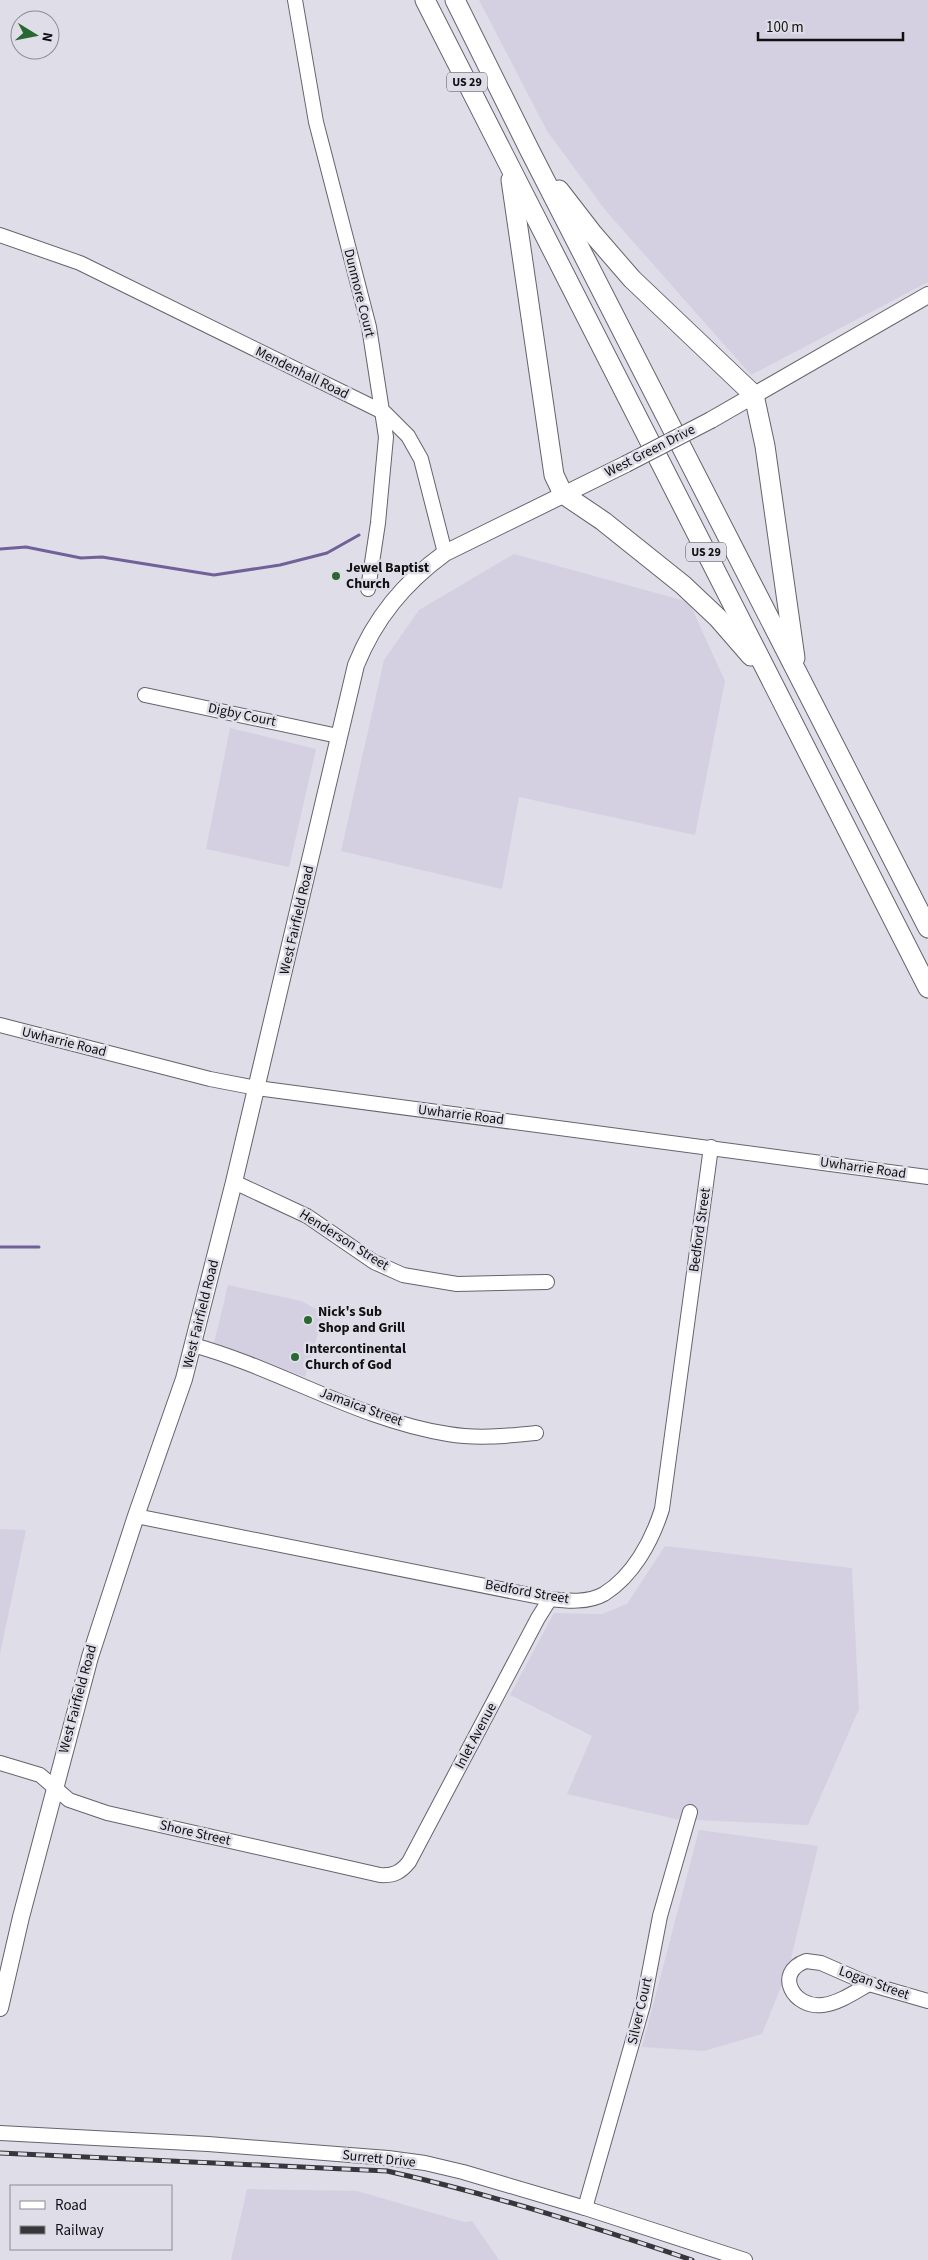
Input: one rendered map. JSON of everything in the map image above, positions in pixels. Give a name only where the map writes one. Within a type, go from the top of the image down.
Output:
[{"type":"highway","name":"US 29","points":[[426,0],[928,988]]},
{"type":"highway","name":"US 29","points":[[455,0],[529,149],[928,928]]},
{"type":"highway","points":[[529,149],[593,234],[632,279],[754,395],[765,446],[796,672]]},
{"type":"highway","points":[[509,164],[554,475],[563,494],[603,521],[683,585],[718,618],[771,679]]},
{"type":"main road","name":"West Green Drive","points":[[382,615],[404,587],[445,553],[623,466],[711,420],[928,295]]},
{"type":"main road","name":"West Fairfield Road","points":[[0,2008],[21,1917],[98,1629],[184,1379],[257,1088],[356,665],[372,630],[382,615]]},
{"type":"street","name":"Dunmore Court","points":[[295,0],[316,122],[369,327],[386,437],[378,523],[368,589]]},
{"type":"street","name":"Mendenhall Road","points":[[0,234],[80,264],[382,412],[408,436],[421,459],[445,553]]},
{"type":"street","name":"Digby Court","points":[[145,694],[338,736]]},
{"type":"street","name":"Uwharrie Road","points":[[0,1025],[210,1079],[257,1088],[928,1177]]},
{"type":"street","name":"Bedford Street","points":[[136,1516],[550,1598],[576,1601],[603,1594],[621,1579],[637,1561],[658,1522],[664,1498],[711,1147]]},
{"type":"street","name":"Henderson Street","points":[[234,1182],[307,1216],[374,1262],[403,1275],[457,1284],[547,1282]]},
{"type":"street","name":"Jamaica Street","points":[[193,1345],[269,1371],[345,1404],[416,1427],[450,1434],[493,1437],[536,1433]]},
{"type":"street","name":"Inlet Avenue","points":[[400,1871],[409,1862],[550,1598]]},
{"type":"street","name":"Shore Street","points":[[0,1763],[40,1775],[69,1800],[107,1813],[380,1876],[389,1876],[400,1871]]},
{"type":"street","name":"Silver Court","points":[[585,2208],[643,2005],[660,1916],[690,1812]]},
{"type":"street","name":"Logan Street","points":[[869,1984],[833,2003],[821,2006],[804,2002],[797,1998],[790,1989],[790,1974],[801,1962],[806,1961],[821,1964],[869,1984],[928,2001]]},
{"type":"street","name":"Surrett Drive","points":[[0,2133],[217,2145],[416,2162],[463,2172],[585,2208],[745,2260]]},
{"type":"shaded area","points":[[479,0],[928,0],[928,282],[751,375],[606,211],[547,131]]},
{"type":"shaded area","points":[[514,554],[689,602],[725,681],[695,835],[519,797],[502,889],[341,851],[384,660],[419,610]]},
{"type":"shaded area","points":[[230,728],[316,749],[289,867],[206,849]]},
{"type":"shaded area","points":[[228,1285],[301,1301],[324,1313],[305,1377],[214,1343]]},
{"type":"shaded area","points":[[0,1529],[26,1530],[0,1654]]},
{"type":"shaded area","points":[[665,1546],[852,1568],[859,1709],[808,1825],[676,1819],[567,1794],[592,1736],[510,1695],[554,1613],[602,1614],[627,1604]]},
{"type":"shaded area","points":[[699,1830],[818,1846],[789,1967],[762,2034],[704,2051],[642,2047]]},
{"type":"shaded area","points":[[247,2189],[357,2191],[464,2222],[472,2221],[499,2260],[231,2260]]},
{"type":"waterway","points":[[0,549],[26,547],[81,558],[102,557],[214,575],[280,565],[327,553],[359,535]]},
{"type":"waterway","points":[[0,1247],[39,1247]]},
{"type":"railway","points":[[0,2153],[387,2171],[540,2211],[692,2260]]},
{"type":"place","name":"Jewel Baptist Church","points":[[336,576]]},
{"type":"place","name":"Nick's Sub Shop and Grill","points":[[308,1320]]},
{"type":"place","name":"Intercontinental Church of God","points":[[295,1357]]}]
